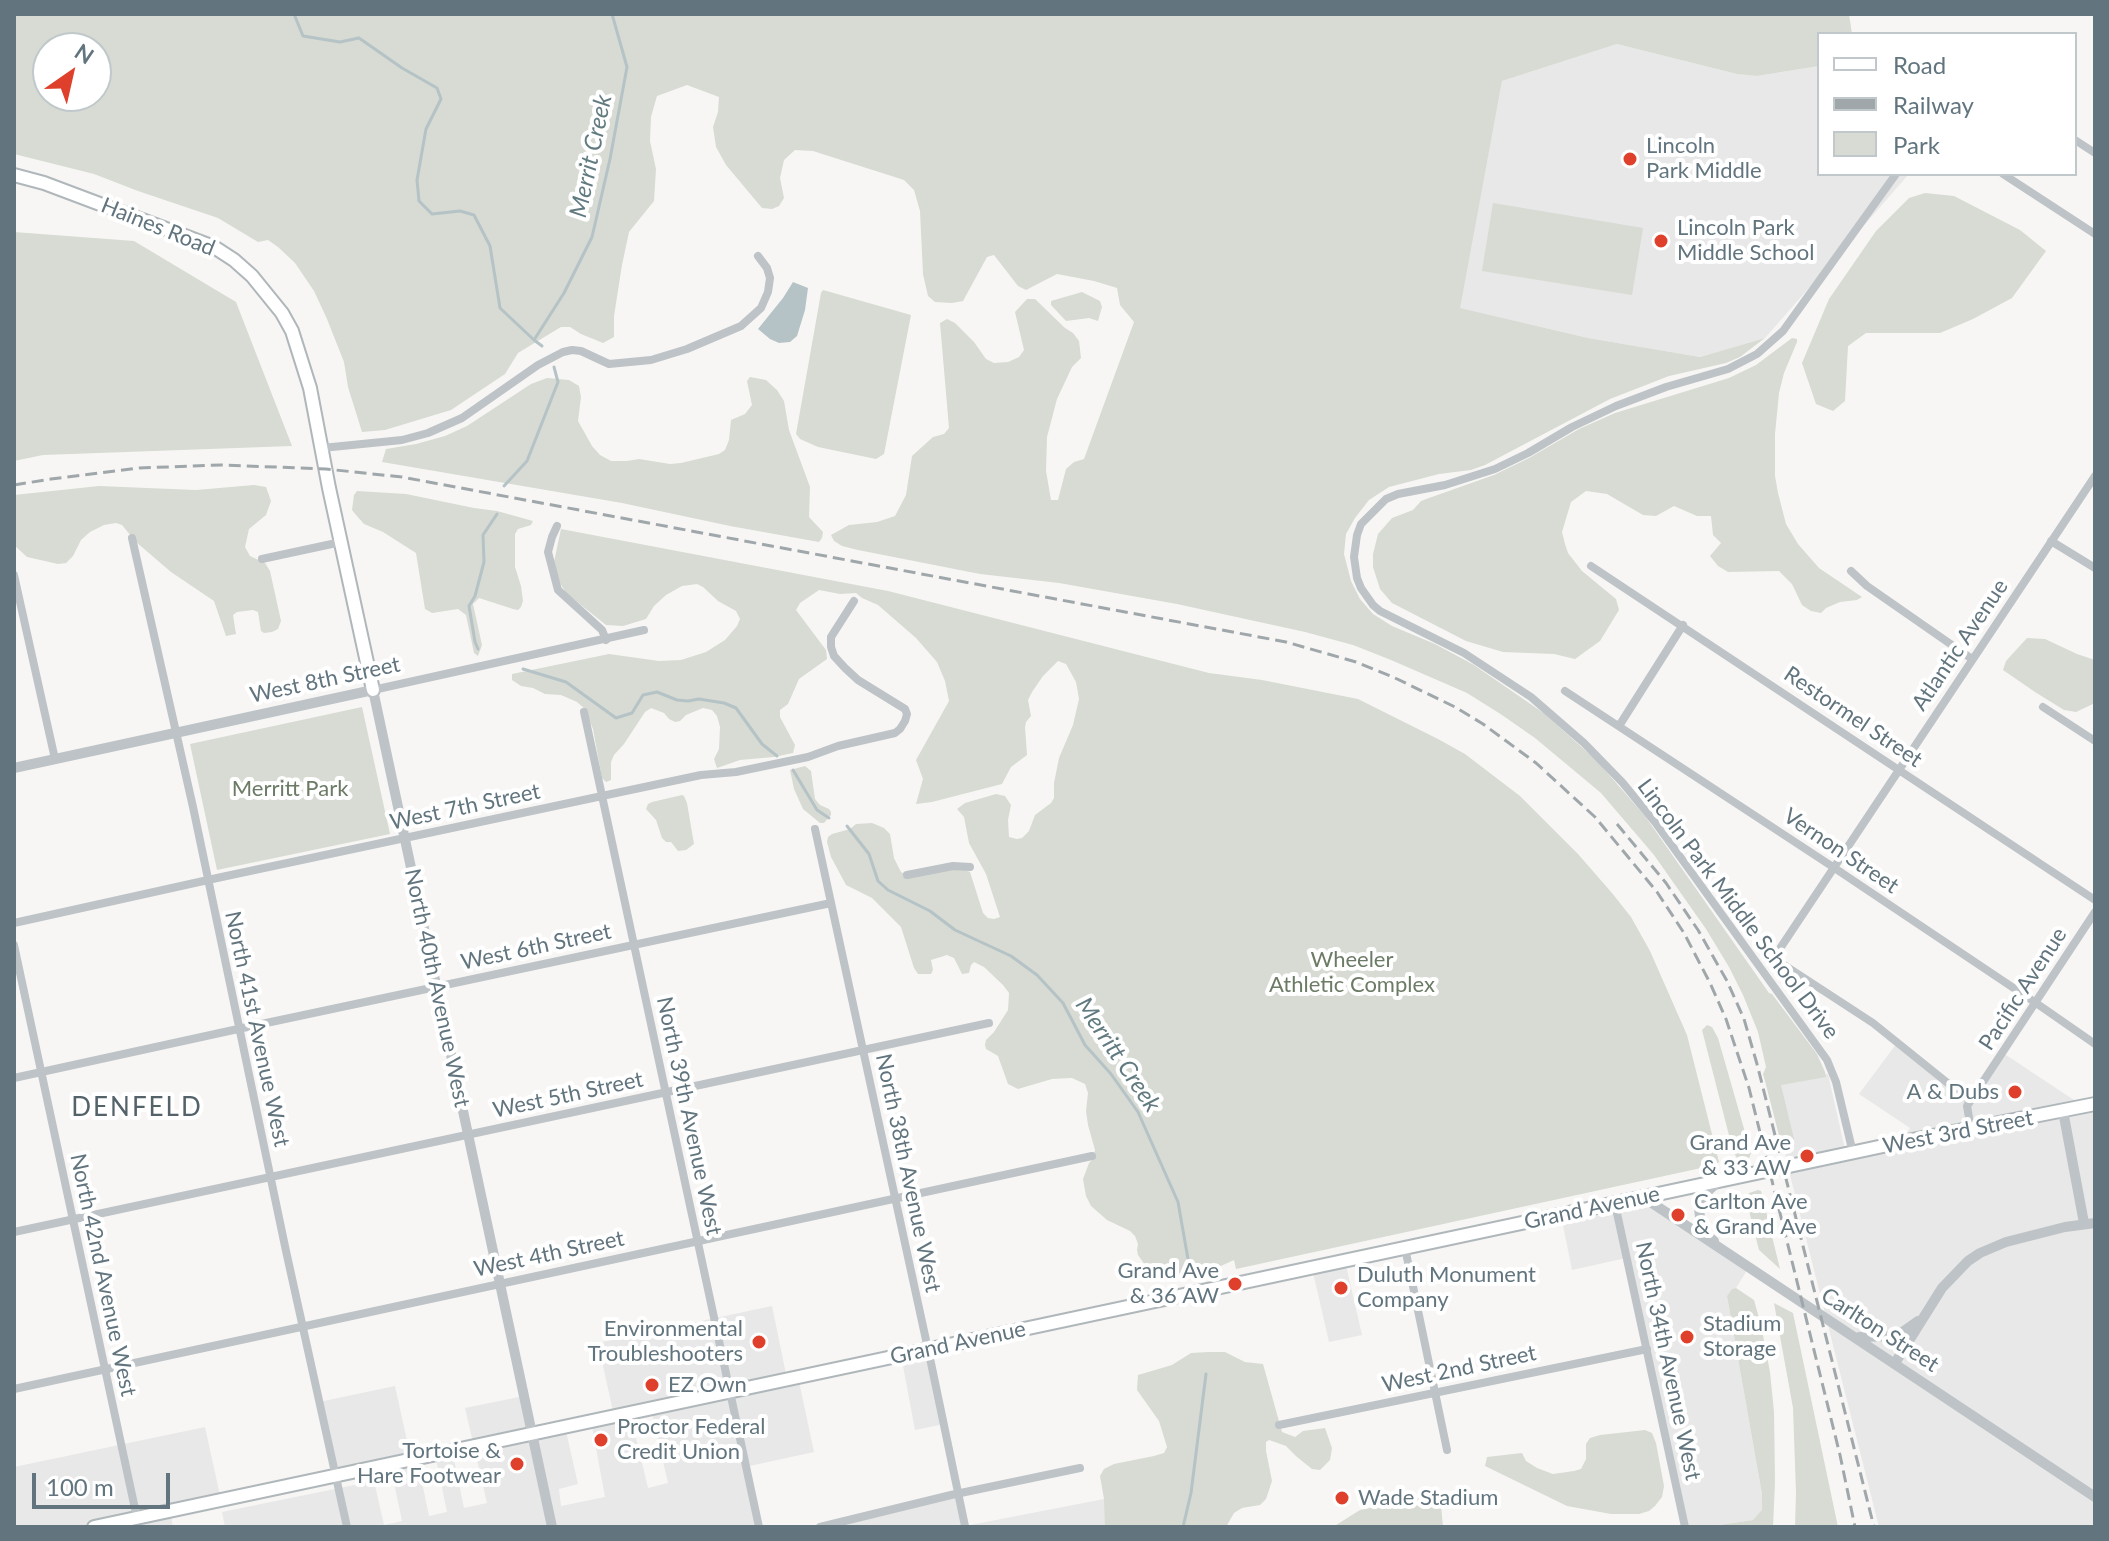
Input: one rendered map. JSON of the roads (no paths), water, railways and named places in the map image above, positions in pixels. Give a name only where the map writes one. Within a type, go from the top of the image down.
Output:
[{"type":"main road","name":"Haines Road","points":[[14,175],[44,183],[190,237],[234,260],[269,295],[292,331],[310,388],[322,448]]},
{"type":"main road","name":"North 40th Avenue West","points":[[322,448],[373,690]]},
{"type":"main road","name":"West 3rd Street","points":[[1822,1161],[2095,1104]]},
{"type":"main road","name":"Grand Avenue","points":[[94,1527],[1822,1161]]},
{"type":"street","points":[[2077,141],[2095,153]]},
{"type":"street","name":"Lincoln Park Middle School Drive","points":[[1853,1153],[1836,1082],[1827,1060],[1655,822],[1622,782],[1584,743],[1521,690],[1464,653],[1380,611],[1361,588],[1354,557],[1361,524],[1386,499],[1488,472],[1616,406],[1728,369],[1757,354],[1783,331],[1895,176]]},
{"type":"street","points":[[2006,176],[2094,231]]},
{"type":"street","points":[[322,448],[402,440],[428,433],[462,418],[538,365],[563,352],[581,351],[609,364],[651,360],[687,349],[741,326],[761,308],[768,292],[770,278],[758,256]]},
{"type":"street","name":"Atlantic Avenue","points":[[1970,1101],[1873,1023],[1781,963],[1778,955],[1833,867],[2095,476]]},
{"type":"street","points":[[557,526],[548,552],[558,590],[602,630],[606,640]]},
{"type":"street","name":"North 41st Avenue West","points":[[132,538],[193,807],[238,1029],[347,1527]]},
{"type":"street","points":[[2051,541],[2095,568]]},
{"type":"street","points":[[262,559],[341,542]]},
{"type":"street","name":"Restormel Street","points":[[1591,566],[2095,900]]},
{"type":"street","points":[[1851,571],[1867,586],[1972,659]]},
{"type":"street","points":[[14,575],[55,759]]},
{"type":"street","name":"West 7th Street","points":[[14,923],[701,775],[736,772],[808,757],[838,746],[892,734],[903,726],[907,714],[905,709],[858,680],[834,656],[830,644],[831,637],[854,601]]},
{"type":"street","points":[[1619,726],[1683,625]]},
{"type":"street","name":"West 8th Street","points":[[14,768],[644,630]]},
{"type":"street","name":"North 40th Avenue West","points":[[373,690],[552,1527]]},
{"type":"street","name":"Vernon Street","points":[[1565,691],[2095,1044]]},
{"type":"street","points":[[2043,707],[2095,741]]},
{"type":"street","name":"North 39th Avenue West","points":[[584,712],[759,1527]]},
{"type":"street","name":"North 38th Avenue West","points":[[815,829],[965,1526]]},
{"type":"street","points":[[907,875],[953,866],[970,867]]},
{"type":"street","name":"West 6th Street","points":[[14,1078],[831,903]]},
{"type":"street","name":"Pacific Avenue","points":[[1970,1101],[2095,912]]},
{"type":"street","name":"North 42nd Avenue West","points":[[14,945],[137,1518]]},
{"type":"street","name":"West 5th Street","points":[[14,1232],[989,1023]]},
{"type":"street","points":[[1970,1101],[1967,1108],[1971,1129]]},
{"type":"street","points":[[1895,1363],[1960,1267],[1980,1253],[2006,1242],[2090,1223],[2063,1111]]},
{"type":"street","name":"West 4th Street","points":[[14,1389],[1092,1156]]},
{"type":"street","points":[[1719,1181],[1703,1199],[1699,1216],[1706,1234],[1734,1257]]},
{"type":"street","name":"Carlton Street","points":[[1643,1197],[2095,1497]]},
{"type":"street","name":"North 34th Avenue West","points":[[1615,1204],[1685,1527]]},
{"type":"street","points":[[1405,1248],[1447,1450]]},
{"type":"street","points":[[1856,1337],[1892,1336],[1923,1318]]},
{"type":"street","name":"West 2nd Street","points":[[1279,1425],[1647,1349]]},
{"type":"street","points":[[820,1527],[1080,1468]]},
{"type":"waterway","points":[[294,14],[303,36],[340,42],[359,38],[437,88],[441,99],[426,129],[417,180],[419,201],[432,214],[460,211],[474,215],[490,246],[500,308],[542,346]]},
{"type":"waterway","name":"Merrit Creek","points":[[534,340],[564,293],[592,237],[627,67],[612,14]]},
{"type":"waterway","name":"Merritt Creek","points":[[504,486],[527,461],[558,382],[554,367]]},
{"type":"waterway","name":"Merritt Creek","points":[[478,649],[469,606],[475,596],[484,562],[483,535],[497,514]]},
{"type":"waterway","name":"Merritt Creek","points":[[523,669],[566,682],[616,718],[632,713],[643,695],[657,692],[677,700],[724,703],[736,708],[762,744],[777,756]]},
{"type":"waterway","name":"Merritt Creek","points":[[793,770],[817,810],[829,818]]},
{"type":"waterway","name":"Merritt Creek","points":[[847,826],[869,854],[878,881],[888,890],[930,911],[955,930],[1011,956],[1037,975],[1063,1003],[1085,1045],[1138,1112],[1178,1202],[1188,1259]]},
{"type":"waterway","name":"Merritt Creek","points":[[1183,1527],[1191,1493],[1206,1374]]},
{"type":"railway","points":[[14,485],[139,468],[221,465],[326,469],[402,477],[1286,642],[1356,662],[1455,707],[1536,763],[1595,817],[1657,892],[1684,933],[1710,983],[1726,1019],[1749,1088],[1855,1527]]},
{"type":"railway","points":[[1617,824],[1666,883],[1698,930],[1744,1019],[1874,1527]]},
{"type":"place","name":"Lincoln Park Middle","points":[[1630,159]]},
{"type":"place","name":"Lincoln Park Middle School","points":[[1661,241]]},
{"type":"place","name":"A & Dubs","points":[[2015,1092]]},
{"type":"place","name":"Grand Ave & 33 AW","points":[[1807,1156]]},
{"type":"place","name":"Carlton Ave & Grand Ave","points":[[1678,1215]]},
{"type":"place","name":"Grand Ave & 36 AW","points":[[1235,1284]]},
{"type":"place","name":"Duluth Monument Company","points":[[1341,1288]]},
{"type":"place","name":"Stadium Storage","points":[[1687,1337]]},
{"type":"place","name":"Environmental Troubleshooters","points":[[759,1342]]},
{"type":"place","name":"EZ Own","points":[[652,1385]]},
{"type":"place","name":"Proctor Federal Credit Union","points":[[601,1440]]},
{"type":"place","name":"Tortoise & Hare Footwear","points":[[517,1464]]},
{"type":"place","name":"Wade Stadium","points":[[1342,1498]]},
{"type":"district","name":"DENFELD","points":[[137,1108]]},
{"type":"park label","name":"Merritt Park","points":[[290,789]]},
{"type":"park label","name":"Wheeler Athletic Complex","points":[[1352,972]]}]
